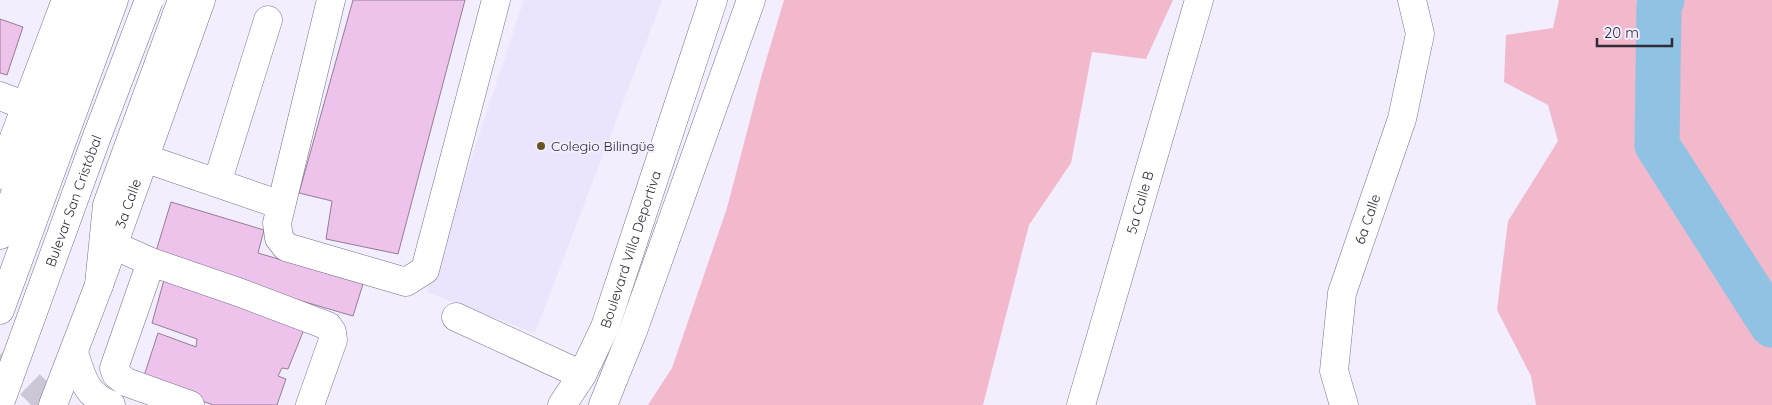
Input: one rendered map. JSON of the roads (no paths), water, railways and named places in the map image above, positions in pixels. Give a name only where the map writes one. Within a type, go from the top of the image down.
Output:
[{"type":"main road","points":[[1,172],[66,0]]},
{"type":"main road","points":[[0,235],[73,34],[90,0]]},
{"type":"main road","points":[[0,310],[114,0]]},
{"type":"main road","name":"Bulevar San Cristóbal","points":[[0,403],[149,0]]},
{"type":"main road","points":[[99,285],[107,205],[182,0]]},
{"type":"main road","name":"3a Calle","points":[[53,405],[99,285],[201,0]]},
{"type":"main road","points":[[332,0],[281,205],[277,223],[278,238],[286,247],[406,282],[425,270],[496,0]]},
{"type":"main road","name":"Boulevard Villa Deportiva","points":[[562,405],[582,376],[604,327],[713,0]]},
{"type":"main road","points":[[603,405],[633,331],[751,0]]},
{"type":"main road","name":"5a Calle B","points":[[1080,405],[1199,0]]},
{"type":"main road","name":"6a Calle","points":[[1344,405],[1334,371],[1342,293],[1402,119],[1420,34],[1412,0]]},
{"type":"main road","points":[[218,184],[268,20]]},
{"type":"main road","points":[[0,96],[26,106]]},
{"type":"main road","points":[[144,158],[281,205]]},
{"type":"main road","points":[[637,228],[666,240]]},
{"type":"main road","points":[[113,245],[151,262],[328,326],[332,332],[333,340],[310,405]]},
{"type":"main road","points":[[151,262],[114,368],[116,374],[126,382],[190,405]]},
{"type":"main road","points":[[456,318],[582,376]]},
{"type":"main road","points":[[74,353],[85,384],[92,395],[111,405]]},
{"type":"waterway","points":[[1662,0],[1659,6],[1657,145],[1772,325]]},
{"type":"tunnel","points":[[0,355],[53,405]]},
{"type":"place","name":"Colegio Bilingüe","points":[[541,146]]}]
